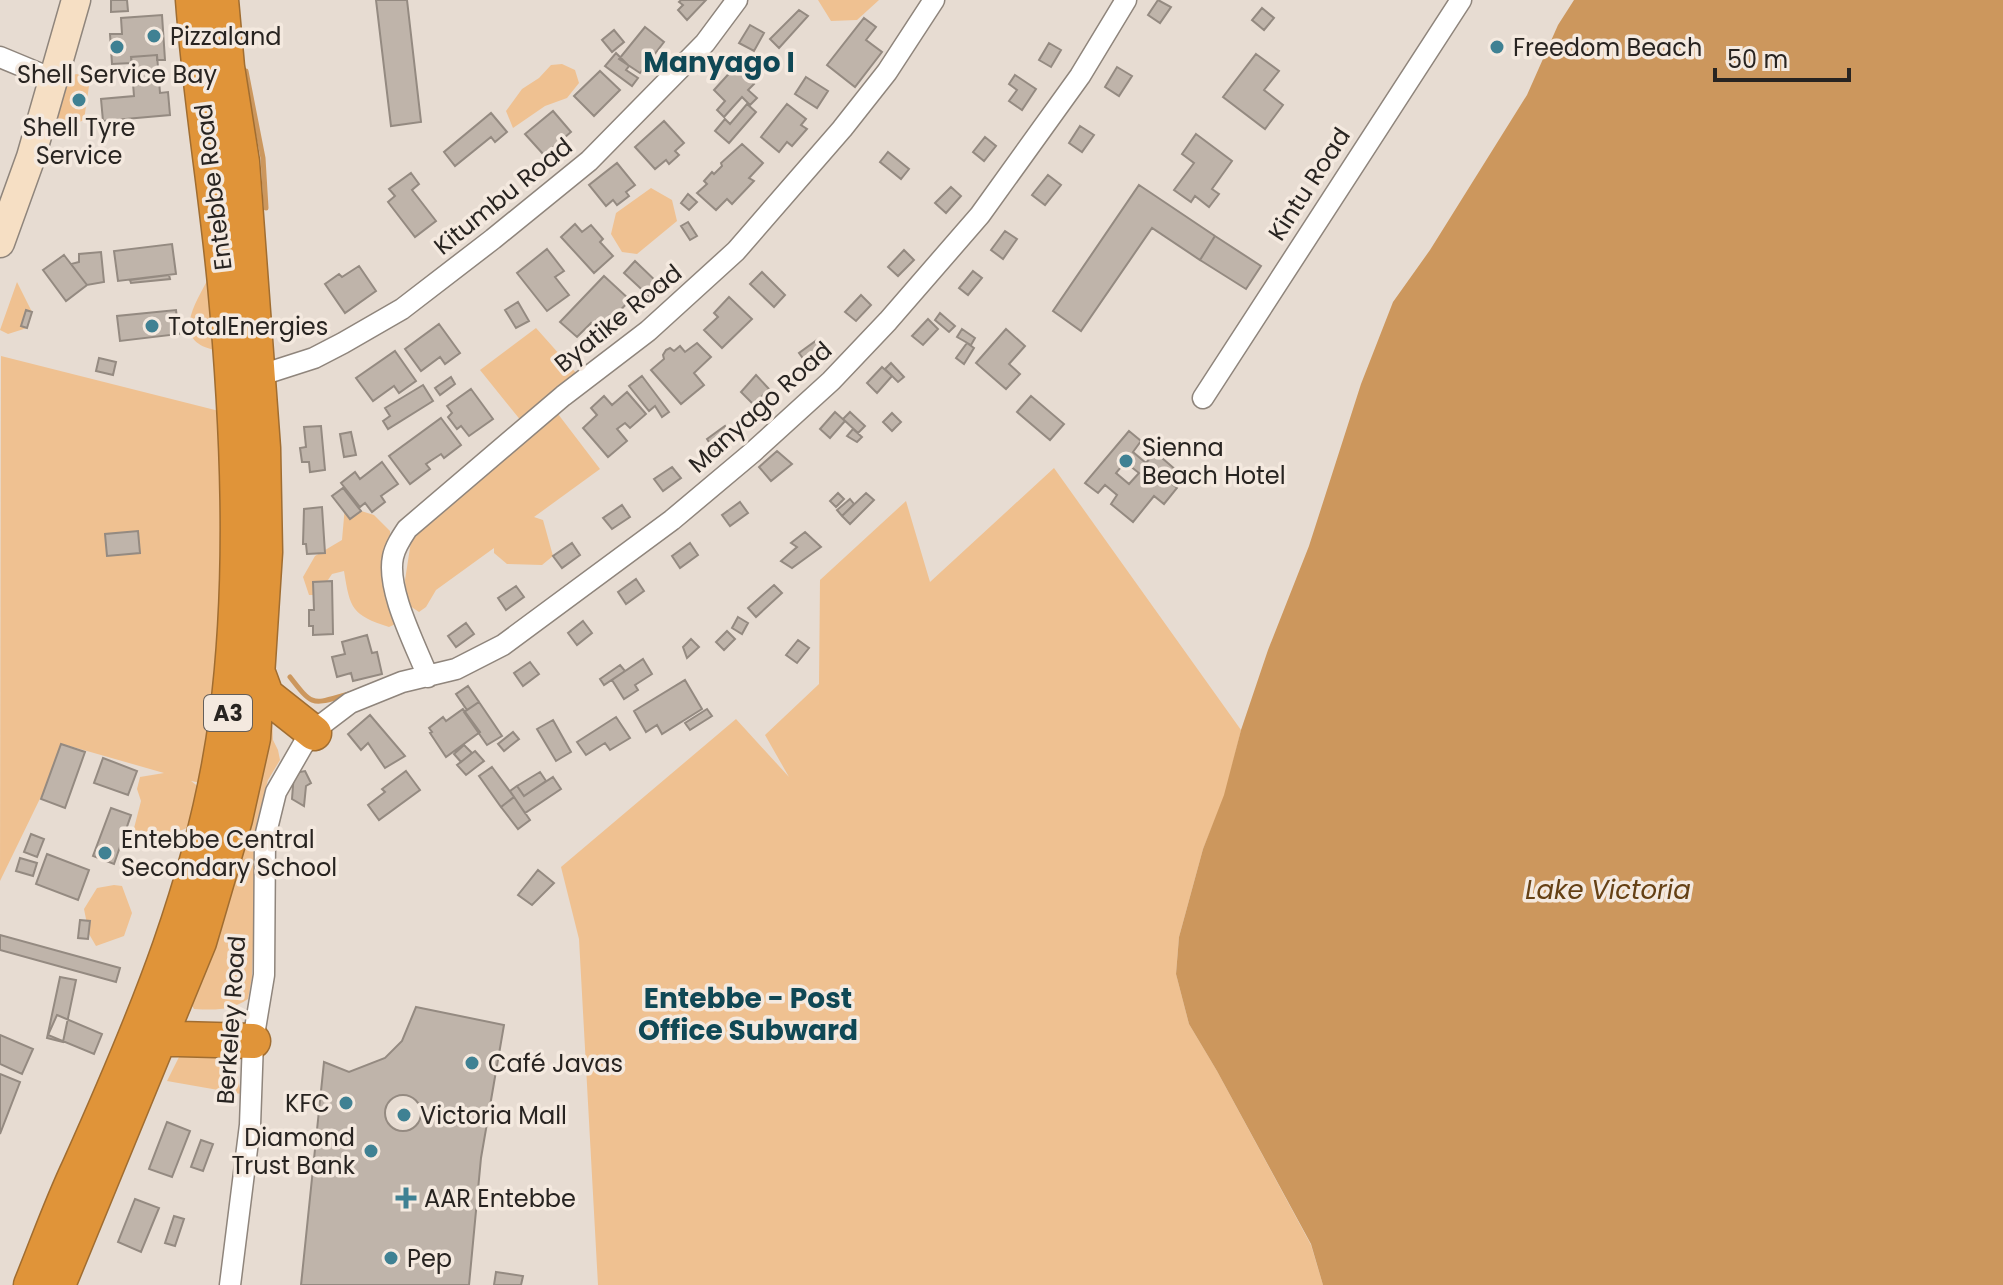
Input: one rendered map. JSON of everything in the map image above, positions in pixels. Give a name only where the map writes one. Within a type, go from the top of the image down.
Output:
[{"type":"highway","name":"Entebbe Road","points":[[193,0],[203,113],[225,286],[244,376]]},
{"type":"highway","points":[[221,0],[227,67],[242,162],[244,376]]},
{"type":"highway","name":"A3","points":[[31,1285],[78,1169],[199,942],[235,819],[253,738],[265,552],[244,376]]},
{"type":"highway","name":"A3","points":[[58,1285],[148,1038],[210,810],[227,715],[244,376]]},
{"type":"highway","points":[[259,676],[266,695],[318,729]]},
{"type":"highway","points":[[148,1038],[253,1041]]},
{"type":"main road","points":[[2,229],[31,157],[76,0]]},
{"type":"street","name":"Kitumbu Road","points":[[244,376],[314,358],[402,309],[589,161],[692,58],[737,0]]},
{"type":"street","name":"Byatike Road","points":[[428,677],[394,583],[392,560],[407,529],[563,396],[648,331],[736,251],[851,118],[887,72],[934,0]]},
{"type":"street","name":"Manyago Road","points":[[318,729],[350,703],[378,690],[428,677],[480,658],[516,636],[672,520],[753,452],[831,381],[980,215],[1080,76],[1126,0]]},
{"type":"street","name":"Kintu Road","points":[[1203,398],[1461,0]]},
{"type":"street","points":[[0,57],[53,79]]},
{"type":"street","name":"Berkeley Road","points":[[230,1285],[250,1125],[253,1041],[264,975],[265,837],[276,792],[303,745],[318,729]]},
{"type":"shaded area","points":[[818,0],[879,0],[857,20],[831,21]]},
{"type":"shaded area","points":[[562,64],[575,70],[579,83],[567,98],[545,106],[513,128],[506,111],[522,89],[551,65]]},
{"type":"shaded area","points":[[77,74],[90,79],[84,120],[54,133],[49,128],[68,76]]},
{"type":"shaded area","points":[[651,188],[672,200],[677,221],[637,254],[622,252],[611,234],[616,213]]},
{"type":"shaded area","points":[[207,281],[215,350],[202,346],[190,331],[192,312]]},
{"type":"shaded area","points":[[17,282],[32,312],[25,311],[22,326],[27,328],[8,334],[0,330]]},
{"type":"shaded area","points":[[536,328],[577,374],[522,422],[480,370]]},
{"type":"shaded area","points":[[1,356],[219,411],[221,575],[211,785],[191,781],[203,790],[189,827],[154,842],[133,832],[141,801],[137,789],[140,777],[164,773],[66,745],[0,881]]},
{"type":"shaded area","points":[[555,410],[600,469],[534,517],[543,520],[553,556],[542,565],[507,564],[494,553],[494,548],[436,590],[426,607],[419,612],[407,604],[405,580],[412,535]]},
{"type":"shaded area","points":[[1054,468],[1241,730],[1225,795],[1203,849],[1179,937],[1176,974],[1189,1024],[1311,1245],[1323,1285],[598,1285],[579,939],[561,867],[736,719],[789,777],[765,735],[819,684],[820,580],[906,501],[930,582]]},
{"type":"shaded area","points":[[345,506],[374,515],[390,531],[402,621],[389,627],[367,619],[355,609],[348,594],[344,571],[332,574],[318,595],[309,595],[303,577],[315,556],[342,540]]},
{"type":"shaded area","points":[[272,715],[273,740],[280,760],[268,780],[257,821],[252,977],[248,999],[229,1008],[194,1009],[191,1004]]},
{"type":"shaded area","points":[[122,886],[132,913],[124,936],[96,946],[89,934],[84,909],[97,888]]},
{"type":"shaded area","points":[[188,1051],[223,1056],[237,1073],[241,1094],[167,1081],[179,1057]]},
{"type":"water","name":"Lake Victoria","points":[[1574,0],[2003,0],[2003,1285],[1323,1285],[1311,1244],[1189,1024],[1176,974],[1179,937],[1241,730],[1268,650],[1309,546],[1361,384],[1393,302],[1430,250],[1527,95],[1558,25]]},
{"type":"building","points":[[111,0],[127,0],[128,11],[111,12]]},
{"type":"building","points":[[376,0],[407,0],[421,122],[391,126]]},
{"type":"building","points":[[706,0],[687,20],[678,10],[683,5],[679,2]]},
{"type":"building","points":[[1158,0],[1171,7],[1160,23],[1148,15]]},
{"type":"building","points":[[1262,8],[1274,18],[1264,30],[1252,20]]},
{"type":"building","points":[[799,10],[808,16],[779,48],[770,39]]},
{"type":"building","points":[[162,15],[165,60],[157,60],[157,55],[131,57],[132,63],[112,64],[110,34],[122,34],[121,18]]},
{"type":"building","points":[[864,18],[876,27],[866,40],[882,52],[855,87],[827,65]]},
{"type":"building","points":[[750,25],[764,33],[754,51],[739,43]]},
{"type":"building","points":[[645,27],[664,42],[640,73],[619,59]]},
{"type":"building","points":[[614,30],[624,42],[612,52],[602,40]]},
{"type":"building","points":[[1049,43],[1061,50],[1051,67],[1039,60]]},
{"type":"building","points":[[616,53],[629,66],[626,70],[638,78],[632,86],[605,66]]},
{"type":"building","points":[[1256,54],[1279,71],[1264,90],[1283,105],[1265,129],[1223,97]]},
{"type":"building","points":[[157,55],[160,93],[168,92],[170,115],[103,121],[101,99],[134,96],[131,57]]},
{"type":"building","points":[[735,67],[754,84],[748,90],[757,98],[750,105],[742,97],[724,117],[717,110],[725,101],[714,90]]},
{"type":"building","points":[[1117,67],[1132,76],[1119,96],[1105,87]]},
{"type":"building","points":[[600,71],[620,90],[594,116],[574,96]]},
{"type":"building","points":[[1015,75],[1036,89],[1022,110],[1009,101],[1017,90],[1009,84]]},
{"type":"building","points":[[806,77],[828,91],[817,108],[795,94]]},
{"type":"building","points":[[747,104],[756,112],[729,143],[715,131],[725,119],[730,124]]},
{"type":"building","points":[[787,104],[806,119],[801,125],[807,129],[792,146],[787,142],[779,152],[761,137]]},
{"type":"building","points":[[553,111],[571,132],[544,155],[525,134]]},
{"type":"building","points":[[491,113],[507,132],[495,142],[491,137],[455,166],[444,152]]},
{"type":"building","points":[[664,121],[684,143],[675,151],[679,155],[669,164],[666,160],[655,169],[635,147]]},
{"type":"building","points":[[1080,126],[1094,135],[1082,152],[1069,143]]},
{"type":"building","points":[[1196,134],[1232,161],[1212,189],[1219,194],[1209,207],[1195,196],[1191,202],[1174,190],[1194,163],[1182,154]]},
{"type":"building","points":[[985,137],[996,146],[984,161],[973,152]]},
{"type":"building","points":[[742,144],[763,163],[749,178],[754,181],[732,204],[727,199],[716,210],[697,193],[707,184],[704,181],[712,172],[714,174]]},
{"type":"building","points":[[888,152],[909,169],[901,179],[880,162]]},
{"type":"building","points":[[617,163],[635,185],[626,192],[629,196],[617,205],[613,200],[606,206],[589,185]]},
{"type":"building","points":[[411,173],[419,184],[412,190],[436,221],[415,237],[388,202],[395,196],[389,189]]},
{"type":"building","points":[[1048,175],[1061,185],[1045,205],[1032,195]]},
{"type":"building","points":[[1139,185],[1215,236],[1200,260],[1152,228],[1081,331],[1053,311]]},
{"type":"building","points":[[951,187],[961,196],[946,213],[935,203]]},
{"type":"building","points":[[688,194],[697,202],[689,210],[681,203]]},
{"type":"building","points":[[688,222],[697,236],[690,240],[681,226]]},
{"type":"building","points":[[575,224],[582,232],[591,225],[603,239],[600,242],[613,256],[594,273],[561,237]]},
{"type":"building","points":[[1005,231],[1017,239],[1003,259],[991,250]]},
{"type":"building","points":[[1215,236],[1261,266],[1246,289],[1200,260]]},
{"type":"building","points":[[172,244],[176,274],[118,281],[114,251]]},
{"type":"building","points":[[547,249],[564,271],[555,277],[569,295],[547,311],[517,273]]},
{"type":"building","points":[[904,250],[914,260],[898,276],[888,267]]},
{"type":"building","points":[[101,252],[104,282],[87,285],[71,264],[79,262],[79,254]]},
{"type":"building","points":[[64,255],[87,285],[66,301],[43,270]]},
{"type":"building","points":[[635,261],[661,286],[651,298],[624,273]]},
{"type":"building","points":[[359,266],[376,291],[345,313],[325,284]]},
{"type":"building","points":[[973,271],[982,278],[968,295],[959,288]]},
{"type":"building","points":[[762,272],[785,295],[774,307],[750,284]]},
{"type":"building","points":[[169,275],[170,279],[131,283],[130,280]]},
{"type":"building","points":[[604,276],[630,300],[612,319],[609,316],[597,329],[591,323],[577,337],[560,322]]},
{"type":"building","points":[[861,295],[871,305],[856,321],[845,312]]},
{"type":"building","points":[[729,297],[752,319],[722,348],[704,330],[718,317],[714,313]]},
{"type":"building","points":[[518,302],[529,321],[516,328],[505,310]]},
{"type":"building","points":[[26,310],[32,312],[27,328],[21,326]]},
{"type":"building","points":[[176,310],[179,334],[120,341],[117,316]]},
{"type":"building","points":[[940,313],[955,326],[949,332],[935,320]]},
{"type":"building","points":[[928,319],[938,329],[923,345],[912,336]]},
{"type":"building","points":[[439,324],[460,353],[445,364],[440,357],[421,371],[405,349]]},
{"type":"building","points":[[962,329],[975,338],[971,345],[957,337]]},
{"type":"building","points":[[1006,329],[1025,346],[1009,364],[1020,374],[1006,389],[976,363]]},
{"type":"building","points":[[817,340],[826,352],[808,365],[799,353]]},
{"type":"building","points":[[697,343],[711,357],[694,373],[704,385],[681,404],[651,370],[664,359],[666,350],[670,348],[674,351],[680,346],[685,352]]},
{"type":"building","points":[[967,343],[974,348],[964,364],[956,358]]},
{"type":"building","points":[[395,351],[416,381],[399,393],[394,386],[373,401],[356,378]]},
{"type":"building","points":[[99,358],[116,362],[113,375],[96,371]]},
{"type":"building","points":[[891,363],[904,377],[898,382],[885,369]]},
{"type":"building","points":[[882,367],[892,376],[877,393],[867,383]]},
{"type":"building","points":[[756,375],[769,389],[754,405],[741,392]]},
{"type":"building","points":[[642,376],[669,412],[662,417],[655,406],[649,411],[629,386]]},
{"type":"building","points":[[451,377],[455,384],[440,395],[435,388]]},
{"type":"building","points":[[423,385],[433,401],[388,429],[383,421],[390,416],[385,408]]},
{"type":"building","points":[[471,389],[493,419],[469,436],[461,426],[457,429],[448,417],[452,413],[447,406]]},
{"type":"building","points":[[627,392],[646,414],[630,428],[625,423],[617,429],[627,441],[608,457],[583,428],[597,415],[591,408],[604,396],[612,405]]},
{"type":"building","points":[[1031,396],[1064,424],[1050,440],[1017,412]]},
{"type":"building","points":[[835,412],[845,421],[830,438],[820,429]]},
{"type":"building","points":[[850,412],[865,426],[858,433],[843,419]]},
{"type":"building","points":[[892,413],[901,422],[892,431],[883,422]]},
{"type":"building","points":[[441,418],[461,445],[444,458],[441,454],[426,464],[430,469],[410,484],[389,456]]},
{"type":"building","points":[[321,426],[325,470],[310,472],[309,462],[302,462],[300,448],[306,447],[304,427]]},
{"type":"building","points":[[725,426],[733,438],[715,451],[707,439]]},
{"type":"building","points":[[853,429],[862,437],[857,442],[847,436]]},
{"type":"building","points":[[1129,431],[1141,441],[1133,452],[1146,463],[1155,452],[1176,470],[1167,480],[1177,488],[1164,504],[1154,496],[1133,522],[1111,504],[1117,495],[1105,485],[1098,493],[1085,483]],"holes":[[[1125,462],[1139,473],[1129,484],[1116,473]]]},
{"type":"building","points":[[351,432],[356,455],[344,457],[340,434]]},
{"type":"building","points":[[777,451],[792,464],[771,481],[759,467]]},
{"type":"building","points":[[382,462],[398,484],[381,496],[385,502],[372,512],[365,503],[360,507],[341,483],[355,472],[360,479]]},
{"type":"building","points":[[672,467],[681,478],[663,491],[654,479]]},
{"type":"building","points":[[343,488],[361,511],[350,519],[332,496]]},
{"type":"building","points":[[838,493],[844,499],[836,507],[830,501]]},
{"type":"building","points":[[866,493],[874,500],[850,524],[842,516]]},
{"type":"building","points":[[850,499],[854,504],[842,516],[837,510]]},
{"type":"building","points":[[740,502],[748,513],[730,526],[722,515]]},
{"type":"building","points":[[622,505],[630,517],[612,529],[603,518]]},
{"type":"building","points":[[322,507],[325,553],[307,554],[306,544],[303,544],[304,509]]},
{"type":"building","points":[[138,531],[140,553],[107,556],[105,534]]},
{"type":"building","points":[[805,532],[821,547],[792,568],[781,561],[797,547],[791,543]]},
{"type":"building","points":[[572,543],[580,555],[562,568],[553,556]]},
{"type":"building","points":[[690,543],[698,555],[680,568],[672,556]]},
{"type":"building","points":[[636,579],[644,591],[626,604],[618,592]]},
{"type":"building","points":[[332,581],[333,634],[313,635],[313,626],[309,626],[309,610],[314,610],[313,582]]},
{"type":"building","points":[[774,585],[782,593],[756,617],[748,608]]},
{"type":"building","points":[[516,586],[524,597],[506,610],[498,598]]},
{"type":"building","points":[[738,617],[748,623],[742,634],[732,628]]},
{"type":"building","points":[[583,621],[592,633],[577,645],[568,633]]},
{"type":"building","points":[[466,623],[474,634],[456,647],[448,636]]},
{"type":"building","points":[[727,631],[735,639],[724,650],[716,642]]},
{"type":"building","points":[[367,635],[372,653],[377,652],[382,674],[353,681],[351,673],[337,677],[332,657],[345,654],[342,642]]},
{"type":"building","points":[[691,639],[699,647],[687,658],[683,647]]},
{"type":"building","points":[[798,640],[809,648],[797,663],[786,655]]},
{"type":"building","points":[[643,659],[652,674],[635,685],[638,690],[624,699],[612,680]]},
{"type":"building","points":[[530,662],[539,674],[523,686],[514,673]]},
{"type":"building","points":[[620,665],[625,671],[604,685],[600,679]]},
{"type":"building","points":[[685,680],[702,709],[662,734],[657,725],[646,732],[634,711]]},
{"type":"building","points":[[468,686],[479,702],[467,710],[456,694]]},
{"type":"building","points":[[479,702],[502,736],[487,745],[464,712]]},
{"type":"building","points":[[463,709],[480,732],[446,757],[429,728],[443,717],[446,721]]},
{"type":"building","points":[[707,709],[712,716],[690,730],[685,723]]},
{"type":"building","points":[[370,715],[405,756],[385,768],[368,743],[361,750],[348,734]]},
{"type":"building","points":[[616,717],[630,738],[610,750],[605,743],[586,755],[577,742]]},
{"type":"building","points":[[553,720],[571,752],[556,761],[537,729]]},
{"type":"building","points":[[513,732],[519,739],[504,751],[498,744]]},
{"type":"building","points":[[61,744],[85,752],[65,808],[41,799]]},
{"type":"building","points":[[464,745],[472,753],[461,762],[454,754]]},
{"type":"building","points":[[475,751],[484,761],[466,775],[457,765]]},
{"type":"building","points":[[103,758],[137,771],[128,795],[94,783]]},
{"type":"building","points":[[492,767],[514,797],[501,807],[479,776]]},
{"type":"building","points":[[305,771],[311,783],[306,786],[304,806],[292,799],[294,773]]},
{"type":"building","points":[[406,771],[420,790],[379,820],[368,805],[385,792],[382,789]]},
{"type":"building","points":[[540,772],[546,781],[524,796],[517,786]]},
{"type":"building","points":[[553,777],[561,789],[525,813],[510,791],[517,786],[524,796]]},
{"type":"building","points":[[514,797],[530,820],[518,829],[501,807]]},
{"type":"building","points":[[111,808],[131,815],[114,864],[93,856]]},
{"type":"building","points":[[31,834],[44,839],[37,857],[24,852]]},
{"type":"building","points":[[47,854],[89,870],[78,900],[36,884]]},
{"type":"building","points":[[20,858],[37,863],[33,876],[16,871]]},
{"type":"building","points":[[538,870],[554,883],[532,905],[518,895]]},
{"type":"building","points":[[80,920],[90,921],[88,939],[78,938]]},
{"type":"building","points":[[0,935],[120,968],[116,982],[0,950]]},
{"type":"building","points":[[60,977],[76,980],[63,1042],[47,1038]]},
{"type":"building","name":"Victoria Mall","points":[[416,1007],[504,1025],[481,1158],[469,1285],[301,1285],[324,1062],[349,1072],[385,1058],[402,1041]]},
{"type":"building","points":[[57,1015],[102,1034],[94,1054],[48,1035]]},
{"type":"building","points":[[0,1035],[33,1049],[22,1074],[0,1064]]},
{"type":"building","points":[[0,1074],[20,1082],[0,1134]]},
{"type":"building","points":[[403,1095],[416,1100],[421,1113],[416,1126],[403,1131],[390,1126],[385,1113],[390,1100]]},
{"type":"building","points":[[167,1122],[190,1131],[172,1177],[149,1169]]},
{"type":"building","points":[[201,1140],[213,1144],[203,1171],[191,1167]]},
{"type":"building","points":[[135,1199],[159,1208],[141,1252],[118,1242]]},
{"type":"building","points":[[174,1216],[184,1219],[175,1246],[165,1243]]},
{"type":"building","points":[[496,1272],[523,1276],[521,1285],[494,1285]]},
{"type":"waterway","points":[[246,71],[263,158],[266,208]]},
{"type":"waterway","points":[[290,677],[309,699],[315,701],[349,694]]},
{"type":"place","name":"Pizzaland","points":[[154,36]]},
{"type":"place","name":"Shell Service Bay","points":[[117,47]]},
{"type":"place","name":"Freedom Beach","points":[[1497,47]]},
{"type":"place","name":"Shell Tyre Service","points":[[79,100]]},
{"type":"place","name":"TotalEnergies","points":[[152,326]]},
{"type":"place","name":"Sienna Beach Hotel","points":[[1126,461]]},
{"type":"place","name":"Entebbe Central Secondary School","points":[[105,853]]},
{"type":"place","name":"Café Javas","points":[[472,1063]]},
{"type":"place","name":"KFC","points":[[346,1103]]},
{"type":"place","name":"Victoria Mall","points":[[404,1115]]},
{"type":"place","name":"Diamond Trust Bank","points":[[371,1151]]},
{"type":"place","name":"AAR Entebbe","points":[[406,1198]]},
{"type":"place","name":"Pep","points":[[391,1258]]},
{"type":"district","name":"Manyago I","points":[[719,62]]},
{"type":"district","name":"Entebbe - Post Office Subward","points":[[748,1014]]}]
